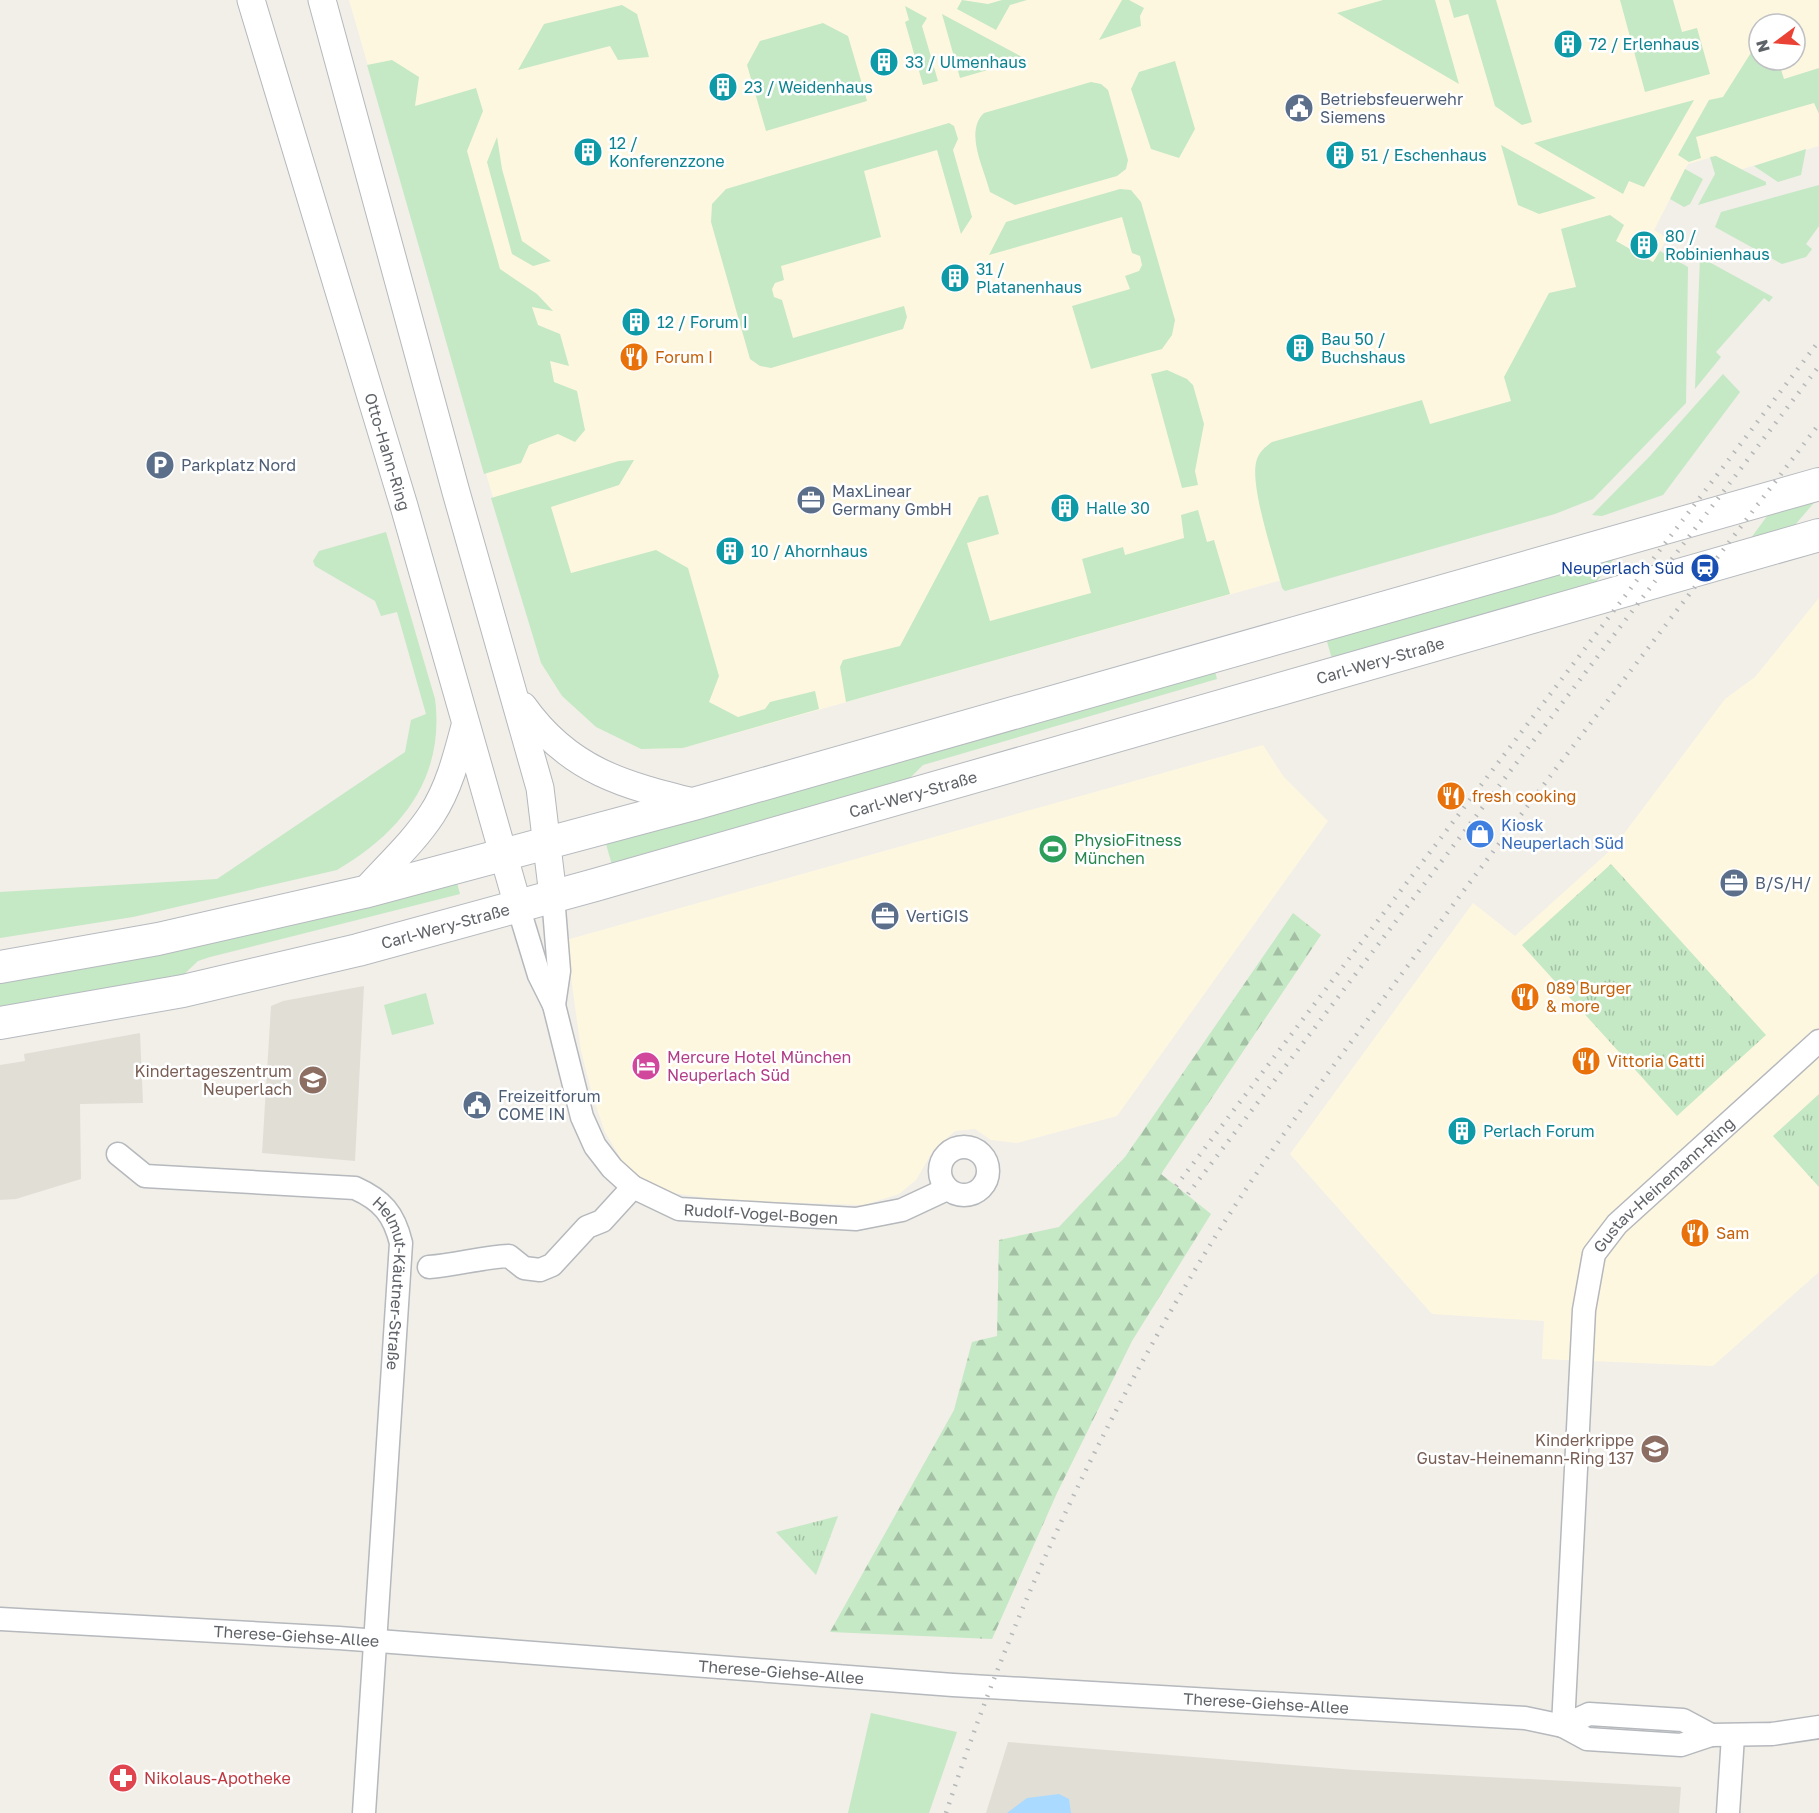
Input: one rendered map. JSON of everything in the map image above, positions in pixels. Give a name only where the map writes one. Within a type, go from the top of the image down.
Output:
[{"type":"main road","points":[[0,967],[158,939],[364,892],[697,803],[1819,484]]},
{"type":"main road","name":"Carl-Wery-Straße","points":[[0,1023],[216,984],[358,950],[1819,535]]},
{"type":"street","name":"Otto-Hahn-Ring","points":[[251,0],[404,506],[518,906]]},
{"type":"street","points":[[322,0],[540,788],[553,896]]},
{"type":"street","points":[[513,693],[539,729],[576,761],[631,785],[697,803]]},
{"type":"street","points":[[364,892],[410,843],[433,812],[446,786],[465,726]]},
{"type":"street","name":"Rudolf-Vogel-Bogen","points":[[553,896],[559,971],[554,1005]]},
{"type":"street","name":"Rudolf-Vogel-Bogen","points":[[518,906],[539,975],[554,1005],[582,1117],[589,1135],[612,1168],[633,1187],[679,1209],[856,1219],[902,1210],[948,1189]]},
{"type":"street","name":"Gustav-Heinemann-Ring","points":[[1563,1726],[1582,1332],[1594,1254],[1617,1224],[1819,1041]]},
{"type":"street","name":"Helmut-Käutner-Straße","points":[[118,1154],[146,1176],[355,1188],[376,1197],[388,1209],[397,1224],[400,1243],[364,1813]]},
{"type":"street","points":[[429,1267],[455,1265],[479,1257],[509,1256],[524,1268],[540,1270],[552,1265],[587,1227],[602,1221],[633,1187]]},
{"type":"street","name":"Therese-Giehse-Allee","points":[[0,1619],[375,1641],[953,1685],[1525,1718],[1563,1726],[1587,1739],[1646,1743],[1681,1745],[1722,1736],[1772,1734],[1819,1727]]},
{"type":"street","points":[[1722,1736],[1728,1813]]},
{"type":"shaded area","points":[[349,0],[1819,0],[1819,146],[1739,170],[1716,156],[1688,164],[1654,230],[1667,238],[1654,262],[1673,369],[1314,571],[683,748],[641,749],[596,727],[562,696],[541,663]]},
{"type":"shaded area","points":[[1819,598],[1819,1095],[1773,1136],[1819,1187],[1819,1272],[1713,1366],[1542,1359],[1544,1321],[1432,1314],[1290,1154],[1473,903],[1515,936],[1614,847],[1725,699],[1755,677]]},
{"type":"shaded area","points":[[1263,745],[1283,776],[1328,821],[1117,1116],[1017,1143],[991,1140],[975,1129],[955,1131],[934,1149],[916,1180],[899,1194],[864,1205],[723,1200],[673,1193],[643,1179],[624,1164],[605,1132],[592,1094],[581,1050],[566,940]]},
{"type":"shaded area","name":"Kindertageszentrum Neuperlach","points":[[364,986],[355,1161],[262,1153],[271,1006],[283,1001]]},
{"type":"shaded area","points":[[140,1033],[143,1103],[80,1104],[81,1179],[16,1199],[0,1200],[0,1065],[25,1061],[24,1054]]},
{"type":"shaded area","points":[[1008,1742],[1355,1770],[1681,1787],[1679,1813],[986,1813]]},
{"type":"green space","points":[[962,0],[988,4],[1002,0],[1027,0],[1010,5],[996,30],[957,9]]},
{"type":"green space","points":[[1122,0],[1129,0],[1144,8],[1140,16],[1141,26],[1099,40]]},
{"type":"green space","points":[[1383,0],[1435,0],[1459,84],[1337,13]]},
{"type":"green space","points":[[1449,0],[1496,0],[1532,122],[1522,125],[1495,106],[1468,14],[1454,18]]},
{"type":"green space","points":[[1620,0],[1673,0],[1682,32],[1697,28],[1710,74],[1645,92]]},
{"type":"green space","points":[[622,5],[637,14],[649,57],[618,60],[610,46],[518,70],[544,24]]},
{"type":"green space","points":[[905,6],[927,18],[922,26],[938,81],[923,85],[905,22],[909,20]]},
{"type":"green space","points":[[942,14],[1026,59],[960,78]]},
{"type":"green space","points":[[823,23],[848,36],[867,101],[766,131],[747,65],[760,41]]},
{"type":"green space","points":[[1747,59],[1747,72],[1782,72],[1784,79],[1819,68],[1819,114],[1814,103],[1696,137],[1701,158],[1689,162],[1678,155],[1709,100],[1723,97]]},
{"type":"green space","points":[[392,60],[419,77],[415,106],[476,88],[483,111],[467,151],[500,269],[537,294],[553,311],[532,307],[538,325],[560,334],[569,366],[550,361],[554,382],[577,391],[585,430],[575,442],[558,434],[529,445],[521,463],[484,474],[367,65]]},
{"type":"green space","points":[[1175,61],[1195,129],[1179,158],[1151,149],[1131,89],[1139,72]]},
{"type":"green space","points":[[1091,82],[1101,84],[1108,90],[1128,160],[1126,169],[1117,176],[1015,205],[990,192],[977,151],[976,140],[978,121],[984,113]]},
{"type":"green space","points":[[1694,100],[1644,187],[1629,181],[1623,194],[1534,143]]},
{"type":"green space","points":[[949,123],[954,126],[958,139],[953,150],[972,217],[961,234],[937,150],[864,171],[881,237],[781,266],[784,280],[775,283],[772,289],[774,297],[782,300],[793,338],[904,306],[907,317],[903,329],[771,368],[760,366],[750,359],[711,222],[712,204],[726,189]]},
{"type":"green space","points":[[497,137],[502,169],[522,241],[551,261],[533,266],[512,254],[487,162]]},
{"type":"green space","points":[[1501,145],[1596,198],[1539,214],[1518,205]]},
{"type":"green space","points":[[1806,149],[1801,175],[1778,182],[1754,166]]},
{"type":"green space","points":[[1716,156],[1766,182],[1766,185],[1698,205],[1715,174],[1710,157]]},
{"type":"green space","points":[[1685,169],[1703,179],[1690,204],[1684,207],[1670,199]]},
{"type":"green space","points":[[1819,185],[1819,226],[1806,244],[1812,249],[1806,257],[1782,264],[1715,227],[1721,212]]},
{"type":"green space","points":[[1120,189],[1131,190],[1141,202],[1175,320],[1172,335],[1162,349],[1091,369],[1072,306],[1130,289],[1125,276],[1139,271],[1142,265],[1140,256],[1132,253],[1122,217],[989,255],[1006,222]]},
{"type":"green space","points":[[1610,215],[1624,225],[1616,241],[1653,262],[1660,251],[1688,267],[1686,403],[1593,499],[1555,514],[1285,591],[1282,588],[1259,503],[1255,470],[1261,451],[1272,442],[1422,400],[1430,424],[1511,401],[1504,377],[1549,293],[1576,287],[1561,229]]},
{"type":"green space","points":[[1700,257],[1773,297],[1769,302],[1764,298],[1716,352],[1721,357],[1695,389]]},
{"type":"green space","points":[[1167,370],[1187,379],[1193,385],[1204,424],[1195,471],[1198,485],[1182,488],[1151,374]]},
{"type":"green space","points":[[1723,374],[1740,392],[1663,495],[1602,516],[1592,515],[1650,456]]},
{"type":"green space","points":[[634,460],[619,485],[551,507],[571,573],[656,550],[688,568],[719,676],[709,702],[738,717],[765,709],[770,702],[815,691],[819,709],[683,748],[641,749],[596,727],[562,696],[541,663],[491,498],[619,461]]},
{"type":"green space","points":[[988,495],[999,534],[967,543],[990,621],[1091,593],[1082,559],[1123,547],[1125,555],[1184,538],[1181,515],[1198,510],[1207,542],[1214,540],[1230,594],[846,702],[840,667],[843,660],[900,646],[979,497]]},
{"type":"green space","points":[[1819,497],[1788,533],[1745,546],[1779,500]]},
{"type":"green space","points":[[386,532],[435,699],[436,727],[433,753],[426,777],[414,800],[399,820],[360,855],[337,870],[133,917],[0,938],[0,892],[217,879],[405,752],[411,720],[426,714],[397,612],[381,616],[375,601],[315,566],[313,561],[319,551]]},
{"type":"green space","points":[[1623,547],[1587,594],[1334,666],[1324,631]]},
{"type":"green space","points":[[1213,663],[1217,679],[923,765],[902,786],[614,872],[604,837]]},
{"type":"green space","points":[[1611,864],[1766,1035],[1677,1116],[1522,945]]},
{"type":"green space","points":[[456,879],[460,894],[210,957],[198,961],[178,980],[0,1015],[0,976]]},
{"type":"green space","points":[[1293,913],[1321,935],[1161,1174],[1211,1214],[1132,1341],[1057,1493],[992,1639],[830,1632],[954,1410],[972,1342],[997,1336],[999,1240],[1059,1227],[1125,1157]]},
{"type":"green space","points":[[426,993],[434,1024],[392,1035],[384,1005]]},
{"type":"green space","points":[[1819,1094],[1819,1187],[1773,1136]]},
{"type":"green space","points":[[838,1516],[816,1575],[776,1532]]},
{"type":"green space","points":[[871,1713],[957,1732],[929,1813],[848,1813]]},
{"type":"water","points":[[1059,1794],[1069,1799],[1071,1813],[1007,1813],[1027,1798]]},
{"type":"railway","points":[[1176,1186],[1819,341]]},
{"type":"railway","points":[[1188,1194],[1819,366]]},
{"type":"railway","points":[[946,1813],[1001,1661],[1065,1513],[1139,1369],[1220,1229],[1284,1133],[1352,1040],[1502,839],[1819,424]]},
{"type":"place","name":"72 / Erlenhaus","points":[[1568,44]]},
{"type":"place","name":"33 / Ulmenhaus","points":[[884,62]]},
{"type":"place","name":"23 / Weidenhaus","points":[[723,87]]},
{"type":"place","name":"Betriebsfeuerwehr Siemens","points":[[1299,108]]},
{"type":"place","name":"12 / Konferenzzone","points":[[588,152]]},
{"type":"place","name":"51 / Eschenhaus","points":[[1340,155]]},
{"type":"place","name":"80 / Robinienhaus","points":[[1644,245]]},
{"type":"place","name":"31 / Platanenhaus","points":[[955,278]]},
{"type":"place","name":"12 / Forum I","points":[[636,322]]},
{"type":"place","name":"Bau 50 / Buchshaus","points":[[1300,348]]},
{"type":"place","name":"Forum I","points":[[634,357]]},
{"type":"place","name":"Parkplatz Nord","points":[[160,465]]},
{"type":"place","name":"MaxLinear Germany GmbH","points":[[811,500]]},
{"type":"place","name":"Halle 30","points":[[1065,508]]},
{"type":"place","name":"10 / Ahornhaus","points":[[730,551]]},
{"type":"place","name":"Neuperlach Süd","points":[[1705,568]]},
{"type":"place","name":"fresh cooking","points":[[1451,796]]},
{"type":"place","name":"Kiosk Neuperlach Süd","points":[[1480,834]]},
{"type":"place","name":"PhysioFitness München","points":[[1053,849]]},
{"type":"place","name":"B/S/H/","points":[[1734,883]]},
{"type":"place","name":"VertiGIS","points":[[885,916]]},
{"type":"place","name":"089 Burger & more","points":[[1525,997]]},
{"type":"place","name":"Vittoria Gatti","points":[[1586,1061]]},
{"type":"place","name":"Mercure Hotel München Neuperlach Süd","points":[[646,1066]]},
{"type":"place","name":"Kindertageszentrum Neuperlach","points":[[313,1080]]},
{"type":"place","name":"Freizeitforum COME IN","points":[[477,1105]]},
{"type":"place","name":"Perlach Forum","points":[[1462,1131]]},
{"type":"place","name":"Sam","points":[[1695,1233]]},
{"type":"place","name":"Kinderkrippe Gustav-Heinemann-Ring 137","points":[[1655,1449]]},
{"type":"place","name":"Nikolaus-Apotheke","points":[[123,1778]]}]
